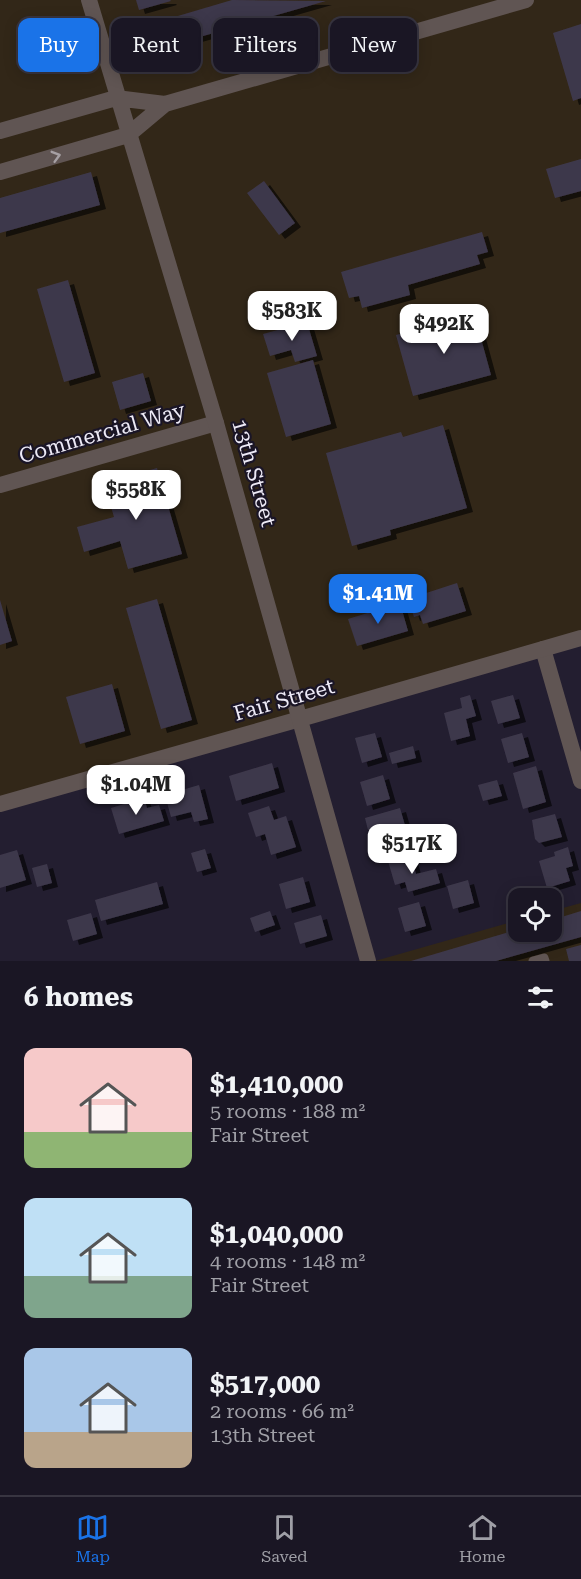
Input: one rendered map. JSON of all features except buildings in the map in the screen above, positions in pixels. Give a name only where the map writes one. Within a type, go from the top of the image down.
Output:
[{"type":"street","name":"13th Street","points":[[89,0],[116,98],[216,423],[368,961]]},
{"type":"street","points":[[0,131],[116,98],[165,104],[526,0]]},
{"type":"street","points":[[0,172],[128,135],[165,104]]},
{"type":"street","name":"Commercial Way","points":[[0,485],[216,423]]},
{"type":"street","name":"Fair Street","points":[[0,804],[581,638]]},
{"type":"street","points":[[543,649],[581,782]]},
{"type":"lane","points":[[533,961],[544,958],[544,961]]},
{"type":"shaded area","points":[[0,0],[581,0],[581,638],[0,804]]},
{"type":"shaded area","points":[[581,903],[581,961],[375,961],[508,923],[508,942],[562,942],[562,908]]}]
